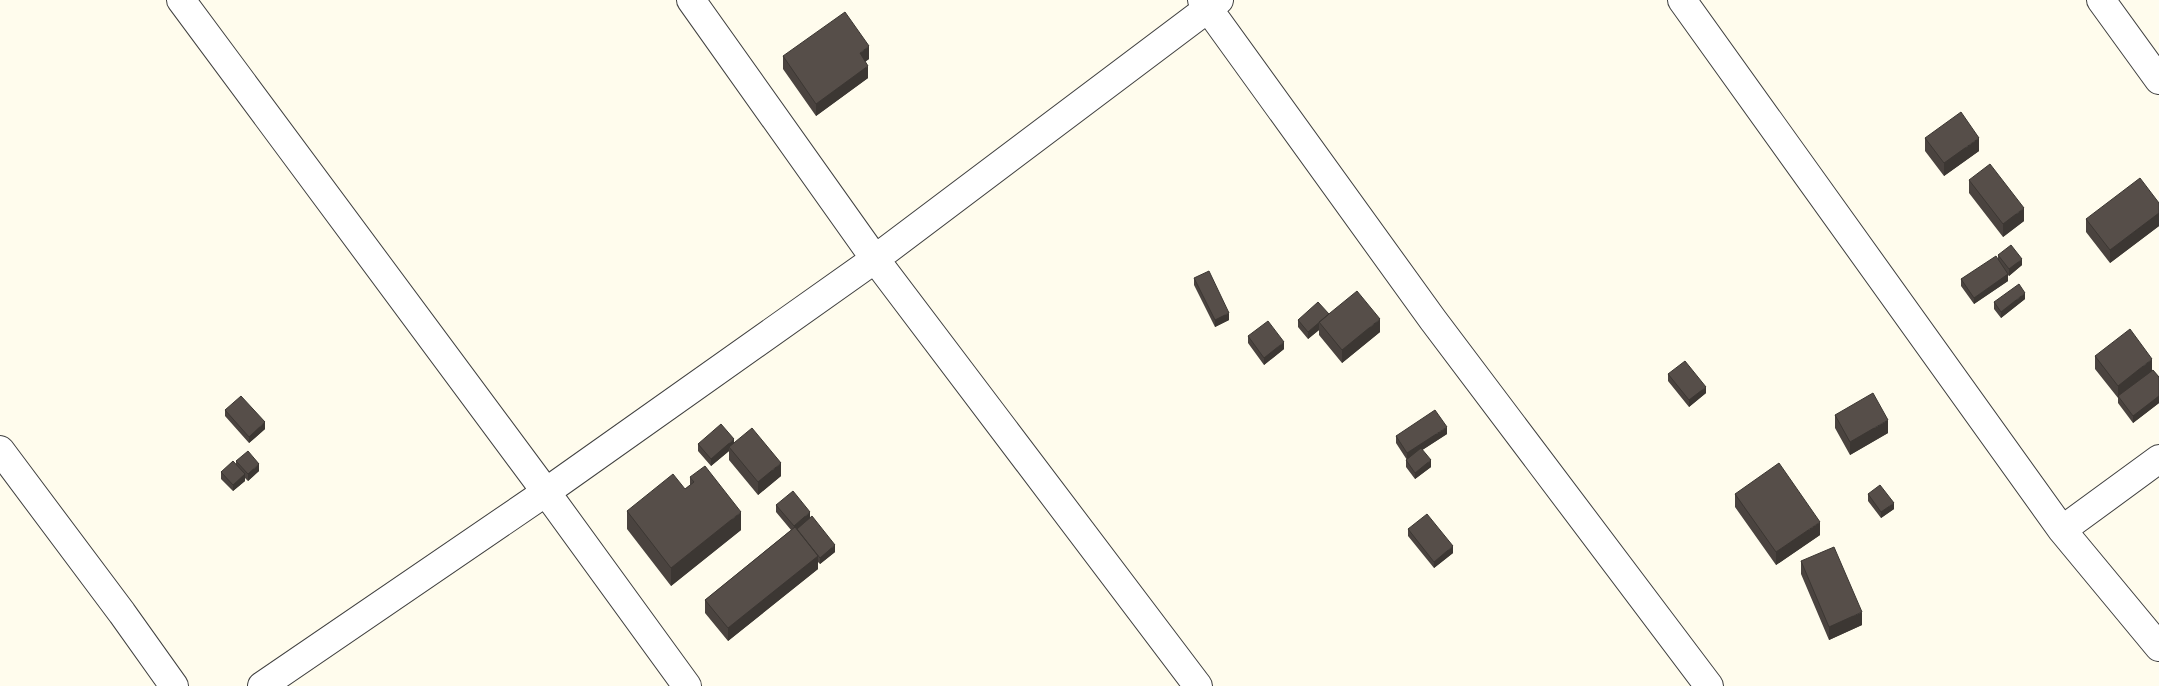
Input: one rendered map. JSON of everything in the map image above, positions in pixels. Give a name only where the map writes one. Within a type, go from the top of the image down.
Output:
[{"type":"street","points":[[181,0],[546,492],[687,686]]},
{"type":"street","points":[[691,0],[875,260],[1198,686]]},
{"type":"street","points":[[1682,0],[2062,530],[2159,646]]},
{"type":"street","points":[[2100,0],[2159,80]]},
{"type":"street","points":[[262,686],[546,492],[875,260],[1209,3],[1433,320],[1709,686]]},
{"type":"street","points":[[0,450],[174,686]]},
{"type":"street","points":[[2062,530],[2159,459]]},
{"type":"building","points":[[845,12],[869,46],[860,53],[868,66],[816,104],[783,56]]},
{"type":"building","points":[[1961,112],[1979,138],[1944,163],[1925,138]]},
{"type":"building","points":[[1990,164],[2024,208],[2003,224],[1969,180]]},
{"type":"building","points":[[2140,178],[2159,203],[2159,213],[2110,250],[2086,219]]},
{"type":"building","points":[[2011,245],[2022,259],[2009,269],[1998,255]]},
{"type":"building","points":[[1996,256],[2008,274],[1974,298],[1961,279]]},
{"type":"building","points":[[1209,271],[1229,313],[1215,320],[1194,278]]},
{"type":"building","points":[[2019,284],[2025,293],[2001,312],[1994,302]]},
{"type":"building","points":[[1357,291],[1380,319],[1342,350],[1319,322]]},
{"type":"building","points":[[1318,302],[1329,314],[1308,332],[1298,320]]},
{"type":"building","points":[[1268,321],[1284,342],[1264,358],[1248,336]]},
{"type":"building","points":[[2130,329],[2152,359],[2118,386],[2095,356]]},
{"type":"building","points":[[1685,361],[1706,387],[1689,400],[1668,374]]},
{"type":"building","points":[[2153,370],[2159,377],[2159,396],[2133,416],[2118,396]]},
{"type":"building","points":[[1873,393],[1888,420],[1850,442],[1835,415]]},
{"type":"building","points":[[241,396],[265,422],[249,437],[225,410]]},
{"type":"building","points":[[1435,410],[1447,427],[1407,453],[1396,436]]},
{"type":"building","points":[[721,424],[734,439],[711,459],[698,444]]},
{"type":"building","points":[[752,428],[781,463],[758,482],[729,447]]},
{"type":"building","points":[[1421,448],[1431,460],[1415,473],[1406,460]]},
{"type":"building","points":[[248,451],[259,464],[248,474],[236,461]]},
{"type":"building","points":[[233,461],[245,474],[233,485],[221,472]]},
{"type":"building","points":[[1779,463],[1820,522],[1776,552],[1735,494]]},
{"type":"building","points":[[705,466],[741,512],[671,568],[627,511],[673,474],[685,489],[694,482],[690,477]]},
{"type":"building","points":[[1880,485],[1894,503],[1881,512],[1868,494]]},
{"type":"building","points":[[793,491],[810,512],[794,526],[776,505]]},
{"type":"building","points":[[1427,514],[1453,546],[1434,562],[1408,529]]},
{"type":"building","points":[[812,516],[835,545],[820,558],[797,529]]},
{"type":"building","points":[[795,527],[818,556],[728,628],[705,600]]},
{"type":"building","points":[[1834,547],[1862,612],[1829,627],[1801,561]]}]
